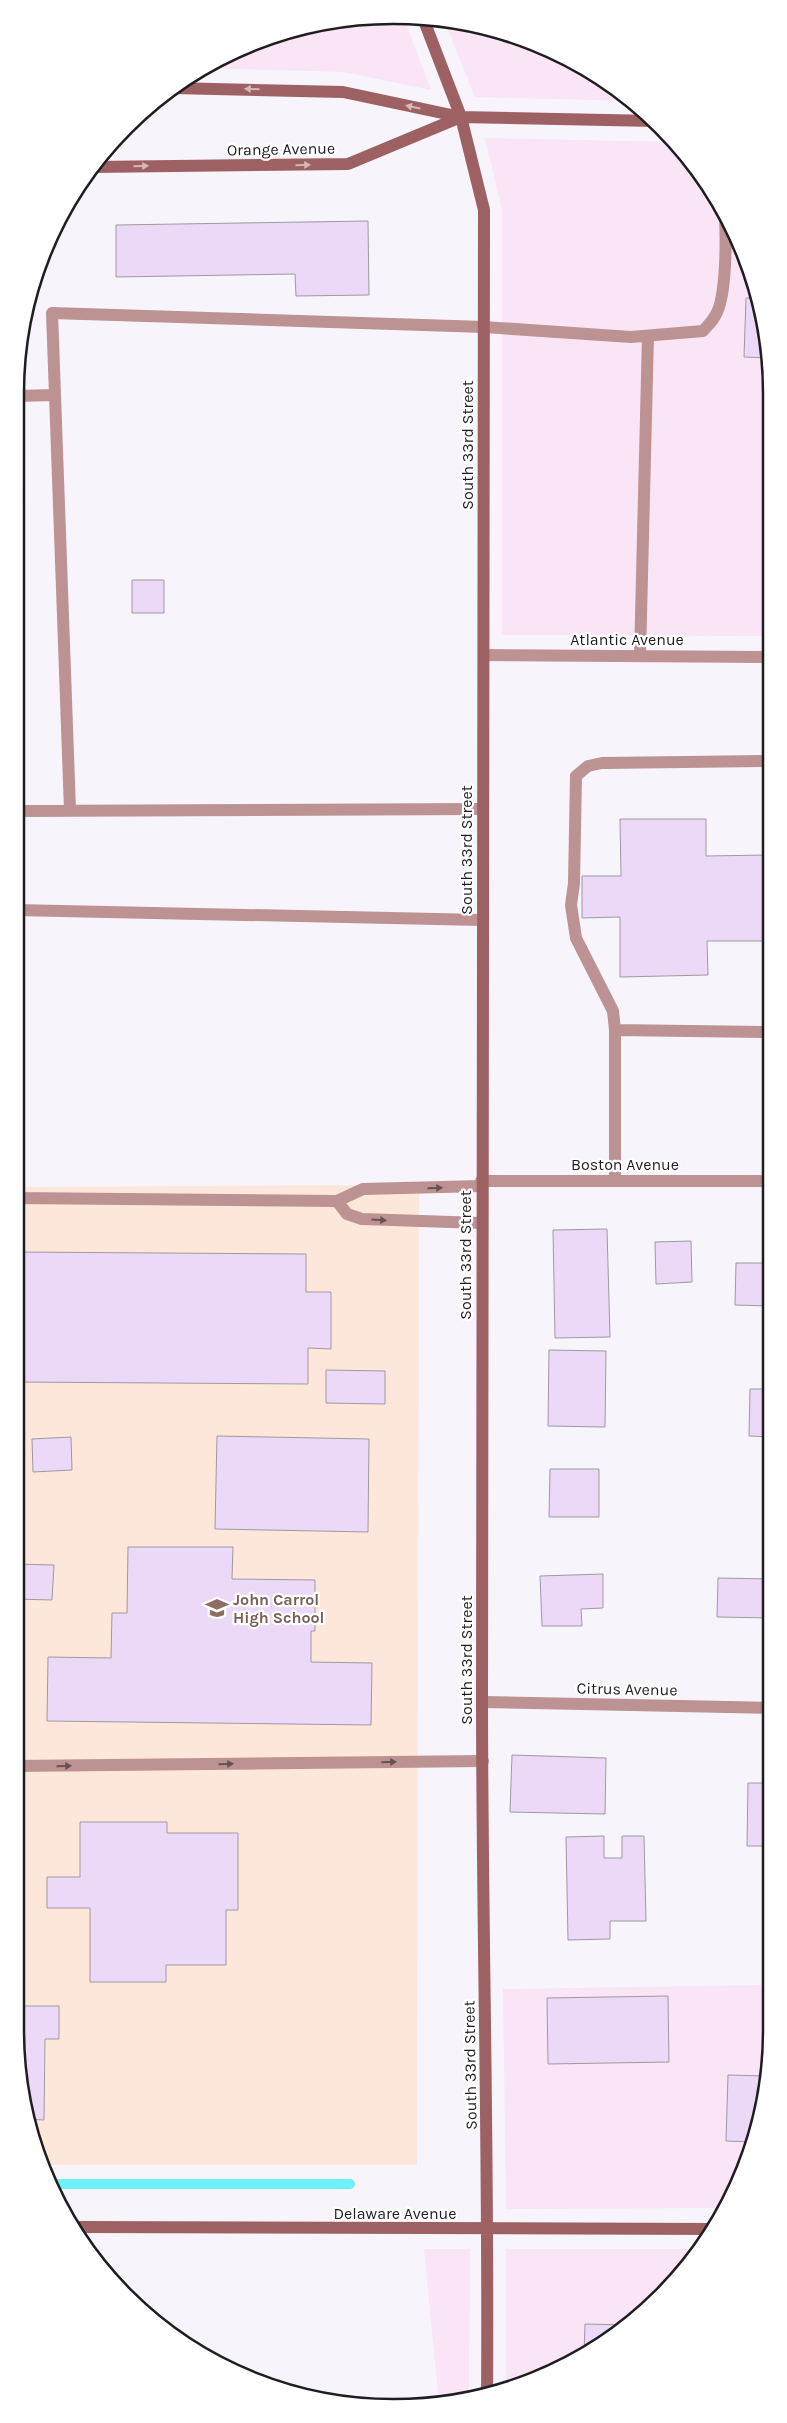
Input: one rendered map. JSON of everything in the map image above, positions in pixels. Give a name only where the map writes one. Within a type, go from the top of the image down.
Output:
[{"type":"street","name":"South 33rd Street","points":[[426,26],[461,117],[484,210],[484,655],[480,1184],[488,2387]]},
{"type":"street","name":"Orange Avenue","points":[[185,88],[343,92],[461,117],[643,122]]},
{"type":"street","name":"Orange Avenue","points":[[101,167],[348,164],[461,117]]},
{"type":"street","points":[[70,810],[52,313],[484,327],[631,337],[703,331],[716,315],[722,291],[727,234]]},
{"type":"street","points":[[640,656],[648,336]]},
{"type":"street","points":[[24,396],[55,396]]},
{"type":"street","name":"Atlantic Avenue","points":[[484,655],[763,657]]},
{"type":"street","points":[[615,1181],[615,1030],[613,1011],[576,938],[571,905],[574,884],[576,776],[588,766],[602,763],[763,761]]},
{"type":"street","points":[[24,810],[483,809]]},
{"type":"street","points":[[24,910],[482,920]]},
{"type":"street","points":[[615,1030],[763,1032]]},
{"type":"street","name":"Boston Avenue","points":[[337,1201],[363,1189],[615,1181],[763,1181]]},
{"type":"street","points":[[24,1198],[337,1201],[348,1214],[362,1219],[481,1223]]},
{"type":"street","name":"Citrus Avenue","points":[[482,1702],[763,1708]]},
{"type":"street","points":[[24,1766],[483,1761]]},
{"type":"street","name":"Delaware Avenue","points":[[81,2227],[488,2230],[705,2229]]},
{"type":"shaded area","points":[[406,25],[431,90],[344,72],[218,68],[252,52],[298,36],[345,27]]},
{"type":"shaded area","points":[[447,28],[489,36],[535,52],[578,73],[620,101],[475,97]]},
{"type":"shaded area","points":[[485,138],[664,142],[687,168],[714,209],[744,275],[751,298],[760,345],[763,394],[763,636],[502,635],[502,210]]},
{"type":"shaded area","name":"John Carrol High School","points":[[419,1185],[417,2165],[50,2165],[36,2125],[31,2102],[27,2078],[24,2030],[24,1187]]},
{"type":"shaded area","points":[[763,1985],[762,2054],[756,2102],[744,2148],[717,2208],[506,2209],[503,1989]]},
{"type":"shaded area","points":[[424,2249],[470,2249],[469,2391],[438,2396]]},
{"type":"shaded area","points":[[506,2249],[691,2249],[655,2291],[619,2323],[578,2350],[557,2361],[506,2382]]},
{"type":"building","points":[[368,221],[369,295],[296,296],[295,274],[116,277],[116,225]]},
{"type":"building","points":[[746,298],[751,298],[761,358],[744,357]]},
{"type":"building","points":[[132,580],[164,580],[164,613],[132,613]]},
{"type":"building","points":[[620,819],[706,819],[706,856],[763,855],[763,941],[707,941],[708,975],[620,977],[620,917],[582,918],[582,876],[621,876]]},
{"type":"building","points":[[607,1229],[610,1337],[555,1338],[553,1230]]},
{"type":"building","points":[[691,1241],[692,1282],[656,1284],[655,1242]]},
{"type":"building","points":[[24,1252],[306,1254],[306,1292],[331,1292],[331,1349],[308,1348],[308,1384],[24,1382]]},
{"type":"building","points":[[736,1263],[763,1263],[763,1306],[735,1305]]},
{"type":"building","points":[[549,1350],[606,1351],[605,1427],[548,1426]]},
{"type":"building","points":[[326,1370],[385,1371],[385,1404],[326,1403]]},
{"type":"building","points":[[750,1389],[763,1389],[763,1437],[749,1436]]},
{"type":"building","points":[[217,1436],[369,1439],[368,1532],[215,1529]]},
{"type":"building","points":[[71,1437],[72,1470],[33,1472],[32,1439]]},
{"type":"building","points":[[550,1469],[599,1469],[599,1517],[549,1517]]},
{"type":"building","points":[[128,1547],[233,1547],[232,1579],[315,1580],[315,1631],[311,1631],[311,1662],[372,1663],[371,1725],[47,1721],[48,1657],[111,1658],[112,1613],[127,1613]]},
{"type":"building","points":[[24,1564],[54,1565],[52,1600],[24,1599]]},
{"type":"building","points":[[603,1574],[603,1608],[581,1609],[582,1626],[542,1626],[540,1576]]},
{"type":"building","points":[[718,1578],[763,1579],[763,1618],[717,1617]]},
{"type":"building","points":[[512,1755],[606,1758],[605,1814],[510,1812]]},
{"type":"building","points":[[748,1783],[763,1783],[763,1846],[747,1846]]},
{"type":"building","points":[[80,1822],[167,1822],[167,1833],[238,1833],[238,1910],[226,1910],[226,1965],[166,1965],[166,1982],[90,1982],[90,1908],[47,1908],[47,1877],[80,1877]]},
{"type":"building","points":[[604,1836],[604,1858],[622,1858],[622,1836],[644,1836],[646,1921],[610,1921],[610,1939],[568,1940],[566,1837]]},
{"type":"building","points":[[668,1996],[669,2062],[548,2064],[547,1998]]},
{"type":"building","points":[[24,2006],[59,2006],[59,2039],[45,2039],[44,2120],[35,2119],[31,2102],[25,2054]]},
{"type":"building","points":[[728,2075],[760,2076],[746,2142],[726,2141]]},
{"type":"building","points":[[585,2324],[617,2325],[599,2337],[584,2346]]},
{"type":"waterway","points":[[58,2184],[350,2184]]},
{"type":"place","name":"John Carrol High School","points":[[217,1608]]}]
